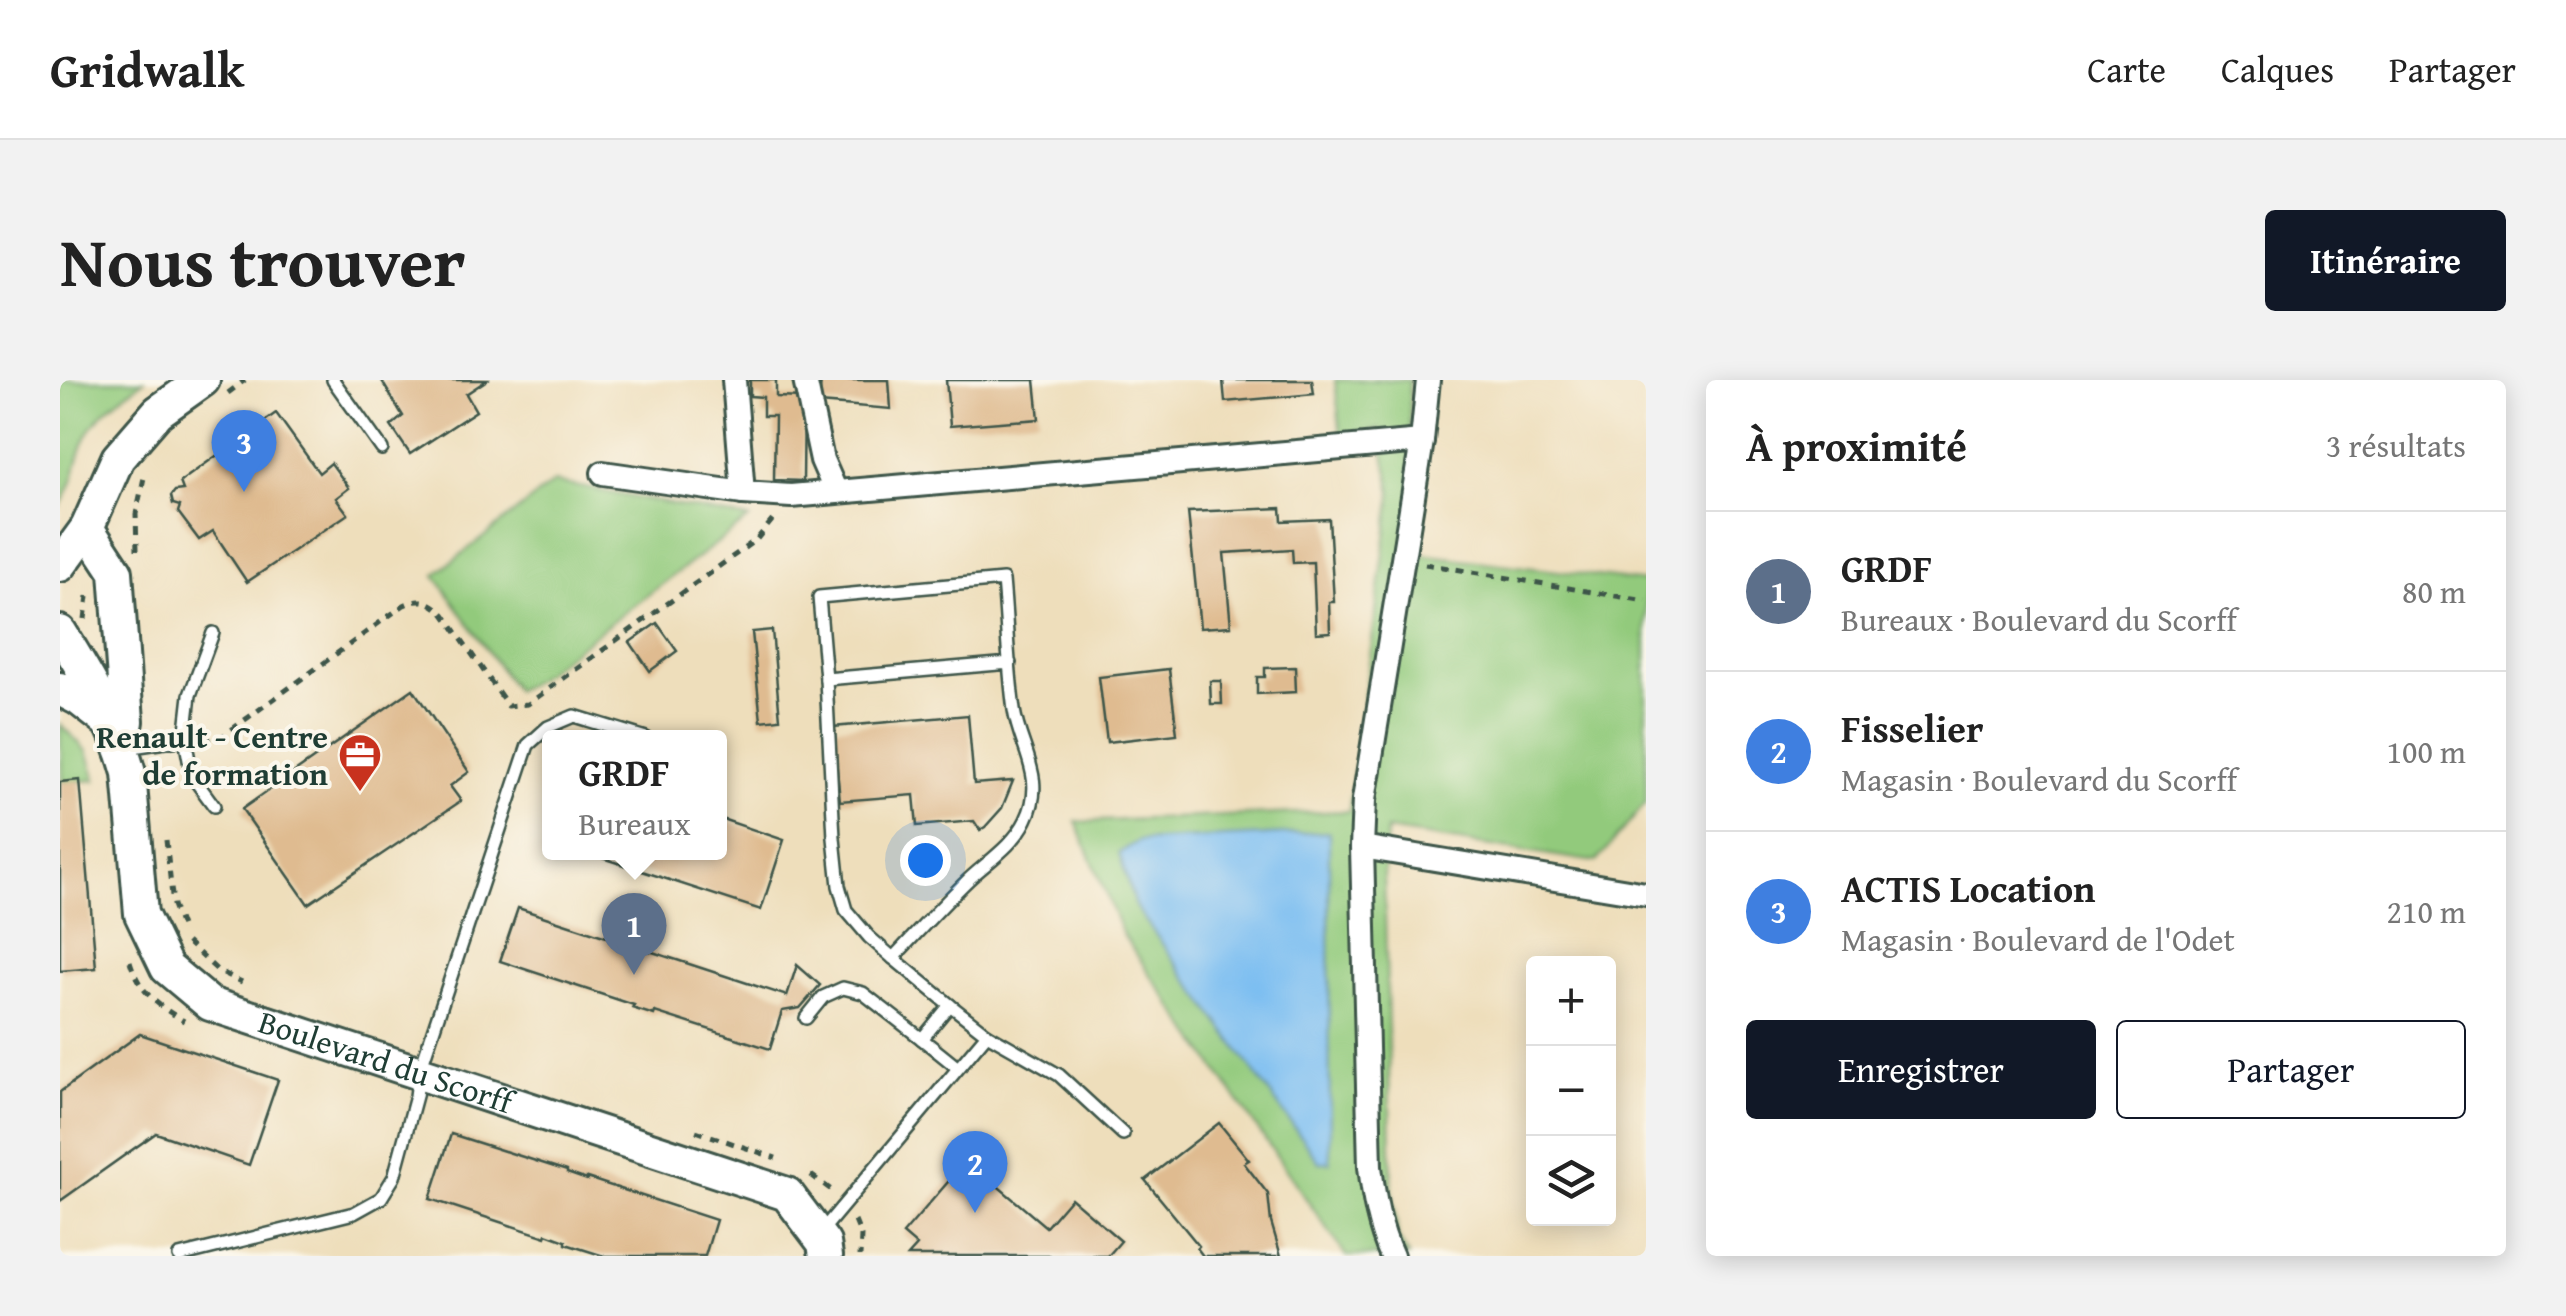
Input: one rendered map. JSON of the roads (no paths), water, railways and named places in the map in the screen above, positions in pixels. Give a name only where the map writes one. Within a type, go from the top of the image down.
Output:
[{"type":"street","points":[[62,561],[87,528],[118,458],[158,412],[203,380]]},
{"type":"street","points":[[734,380],[744,493]]},
{"type":"street","points":[[805,380],[822,460],[836,492]]},
{"type":"street","points":[[1392,1256],[1375,1203],[1370,1167],[1362,847],[1364,800],[1422,441],[1428,380]]},
{"type":"street","points":[[603,473],[791,496],[1422,441]]},
{"type":"street","points":[[87,528],[116,572],[127,721],[116,736]]},
{"type":"street","name":"Boulevard du Scorff","points":[[60,632],[69,675],[99,695],[129,773],[141,914],[168,968],[210,1004],[787,1194],[822,1246]]},
{"type":"street","points":[[1362,847],[1646,894]]},
{"type":"lane","points":[[333,380],[382,450]]},
{"type":"lane","points":[[893,958],[1006,846],[1026,821],[1035,788],[1031,759],[1015,714],[1002,580],[819,597],[839,886],[846,910],[868,938],[987,1034],[1059,1075],[1124,1134]]},
{"type":"lane","points":[[214,633],[190,695],[185,739],[192,776],[214,806]]},
{"type":"lane","points":[[826,679],[1010,663]]},
{"type":"lane","points":[[546,730],[574,716],[620,730]]},
{"type":"lane","points":[[178,1256],[354,1213],[381,1198],[394,1177],[419,1073],[528,745],[542,733]]},
{"type":"lane","points":[[116,736],[185,739]]},
{"type":"lane","points":[[806,1018],[823,997],[843,988],[863,994],[958,1068]]},
{"type":"lane","points":[[922,1039],[950,1004]]},
{"type":"lane","points":[[822,1246],[987,1034]]},
{"type":"water","points":[[1329,832],[1330,1162],[1319,1162],[1135,906],[1119,853],[1139,841]]},
{"type":"place","name":"ACTIS Location","points":[[244,492]]},
{"type":"place","name":"Renault - Centre de formation","points":[[360,793]]},
{"type":"place","name":"GRDF","points":[[634,975]]},
{"type":"place","name":"Fisselier","points":[[975,1213]]}]
